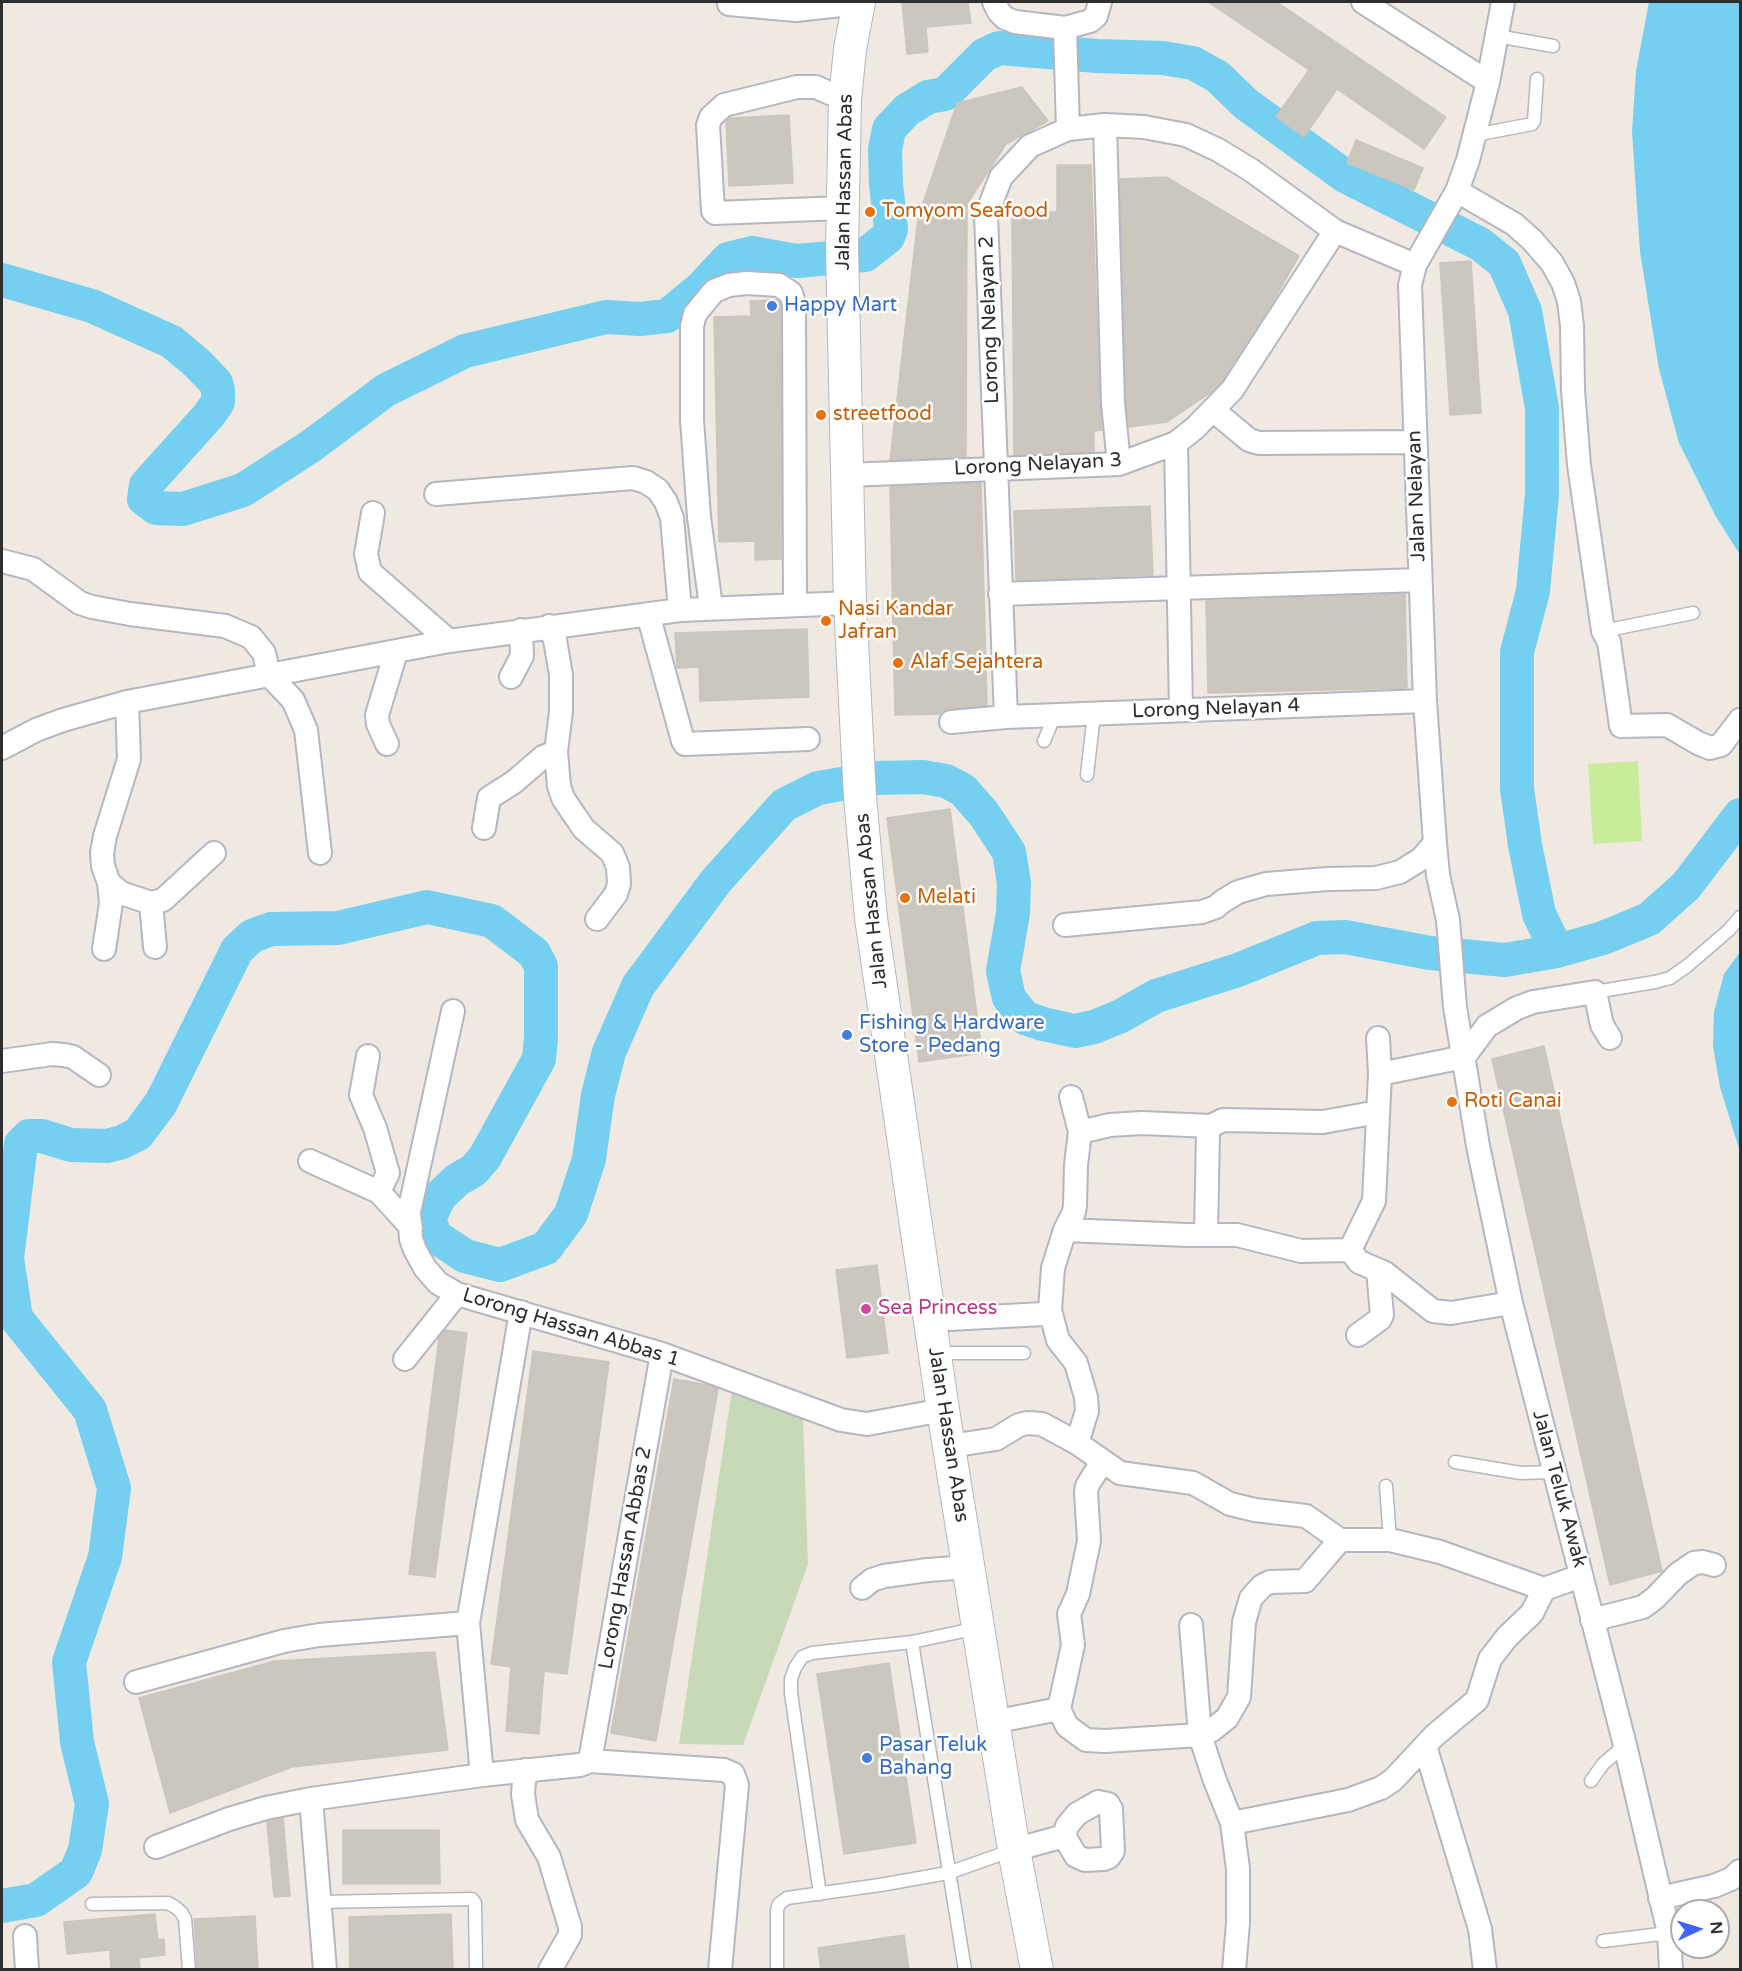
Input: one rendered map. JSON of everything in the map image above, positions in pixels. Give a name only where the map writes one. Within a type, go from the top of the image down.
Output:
[{"type":"main road","name":"Jalan Hassan Abas","points":[[859,2],[850,49],[845,100],[842,262],[850,603],[860,797],[871,918],[929,1320],[1014,1850],[1037,1970]]},
{"type":"street","points":[[729,4],[796,10],[859,2]]},
{"type":"street","points":[[994,2],[1005,18],[1065,45]]},
{"type":"street","points":[[1068,129],[1065,45],[1096,16],[1100,2]]},
{"type":"street","points":[[1363,2],[1488,82]]},
{"type":"street","points":[[1398,2],[1402,28]]},
{"type":"street","name":"Jalan Nelayan","points":[[1455,1007],[1448,920],[1438,875],[1425,701],[1410,285],[1420,255],[1452,199],[1475,135],[1488,82],[1503,2]]},
{"type":"street","points":[[842,208],[715,213],[713,211],[708,125],[711,117],[724,105],[796,87],[816,87],[845,100]]},
{"type":"street","points":[[1105,125],[1113,403],[1119,464]]},
{"type":"street","name":"Lorong Nelayan 2","points":[[1006,717],[986,216],[1001,177],[1030,146],[1068,129],[1105,125],[1144,127],[1186,135],[1218,150],[1251,170],[1335,231],[1420,255]]},
{"type":"street","points":[[1452,199],[1514,224],[1552,263],[1566,292],[1572,326],[1575,426],[1579,465],[1603,631],[1609,642],[1622,726],[1667,725],[1710,748],[1721,745],[1740,720]]},
{"type":"street","name":"Lorong Nelayan 3","points":[[847,475],[1119,464],[1176,443],[1214,410],[1232,390],[1335,231]]},
{"type":"street","points":[[711,607],[699,517],[692,420],[692,326],[695,314],[714,291],[729,285],[747,283],[779,285],[791,293],[794,304],[795,604]]},
{"type":"street","points":[[1214,410],[1249,440],[1259,443],[1415,442]]},
{"type":"street","points":[[1176,443],[1181,710]]},
{"type":"street","points":[[435,494],[633,478],[646,482],[658,490],[672,518],[680,610]]},
{"type":"street","points":[[373,513],[366,554],[370,572],[449,641]]},
{"type":"street","points":[[2,561],[33,569],[80,603],[92,607],[225,626],[251,637],[264,653],[269,675],[293,700],[306,730],[320,853]]},
{"type":"street","points":[[1000,594],[1420,580]]},
{"type":"street","points":[[2,748],[36,730],[63,720],[127,702],[449,641],[549,626],[711,607],[850,603]]},
{"type":"street","points":[[648,614],[676,720],[685,744],[808,739]]},
{"type":"street","points":[[549,626],[555,640],[561,675],[561,711],[556,752],[557,776],[564,798],[584,829],[612,853],[618,867],[619,884],[616,894],[597,919]]},
{"type":"street","points":[[511,677],[522,656],[521,630]]},
{"type":"street","points":[[387,744],[378,724],[377,715],[396,652]]},
{"type":"street","name":"Lorong Nelayan 4","points":[[951,722],[1006,717],[1425,701]]},
{"type":"street","points":[[104,949],[111,903],[102,853],[105,836],[129,759],[127,702]]},
{"type":"street","points":[[483,828],[489,798],[514,782],[543,757],[556,752]]},
{"type":"street","points":[[1065,925],[1202,912],[1216,907],[1238,892],[1266,884],[1376,878],[1400,872],[1421,859],[1435,843]]},
{"type":"street","points":[[109,883],[121,893],[151,903],[165,899],[213,853]]},
{"type":"street","points":[[151,903],[155,947]]},
{"type":"street","points":[[1380,1074],[1464,1057],[1487,1026],[1517,1008],[1533,1002],[1595,992],[1602,1025],[1610,1038]]},
{"type":"street","name":"Jalan Teluk Awak","points":[[1455,1007],[1478,1146],[1511,1303],[1625,1745],[1669,1933],[1671,1970]]},
{"type":"street","name":"Lorong Hassan Abbas 1","points":[[453,1011],[409,1212],[411,1239],[425,1268],[438,1283],[457,1294],[662,1354],[841,1420],[867,1424],[943,1410]]},
{"type":"street","points":[[1350,1250],[1374,1201],[1380,1074],[1378,1038]]},
{"type":"street","points":[[2,1061],[52,1054],[64,1055],[74,1057],[99,1075]]},
{"type":"street","points":[[368,1056],[361,1095],[375,1128],[388,1173],[379,1192]]},
{"type":"street","points":[[1071,1097],[1080,1132],[1076,1165],[1076,1205],[1053,1268],[1050,1310],[1058,1340],[1076,1363],[1086,1397],[1087,1411],[1077,1443]]},
{"type":"street","points":[[1080,1132],[1110,1125],[1142,1123],[1211,1126],[1222,1120],[1323,1122],[1378,1112]]},
{"type":"street","points":[[1193,1242],[1208,1132],[1211,1126]]},
{"type":"street","points":[[310,1161],[379,1192],[411,1227]]},
{"type":"street","points":[[1065,1230],[1193,1242],[1237,1235],[1301,1251],[1350,1250]]},
{"type":"street","points":[[1350,1250],[1359,1262],[1378,1270],[1433,1311],[1462,1312],[1511,1303]]},
{"type":"street","points":[[1358,1335],[1382,1316],[1378,1270]]},
{"type":"street","points":[[405,1359],[457,1294]]},
{"type":"street","points":[[929,1320],[1044,1314],[1050,1310]]},
{"type":"street","points":[[482,1775],[468,1623],[521,1312]]},
{"type":"street","name":"Lorong Hassan Abbas 2","points":[[590,1761],[662,1354]]},
{"type":"street","points":[[950,1446],[996,1439],[1019,1425],[1042,1424],[1077,1443],[1115,1471],[1192,1484],[1230,1504],[1255,1510],[1306,1516],[1340,1540],[1390,1540],[1440,1552],[1544,1588],[1581,1576]]},
{"type":"street","points":[[1102,1462],[1087,1486],[1089,1541],[1078,1594],[1069,1614],[1073,1644],[1059,1709],[1067,1726],[1086,1740],[1105,1741],[1200,1735],[1212,1730],[1227,1718],[1239,1697],[1244,1622],[1251,1598],[1262,1586],[1270,1582],[1305,1581],[1340,1540]]},
{"type":"street","points":[[1592,1620],[1643,1607],[1678,1574],[1694,1563],[1703,1562],[1714,1565]]},
{"type":"street","points":[[862,1588],[872,1580],[884,1576],[928,1569],[969,1567]]},
{"type":"street","points":[[1232,1822],[1348,1800],[1366,1794],[1393,1780],[1425,1746],[1476,1700],[1490,1659],[1506,1637],[1532,1613],[1544,1588]]},
{"type":"street","points":[[136,1682],[284,1641],[319,1635],[468,1623]]},
{"type":"street","points":[[1191,1625],[1200,1735],[1232,1822],[1238,1869],[1238,1923],[1234,1970]]},
{"type":"street","points":[[993,1722],[1059,1709]]},
{"type":"street","points":[[1425,1746],[1480,1929],[1485,1970]]},
{"type":"street","points":[[156,1847],[247,1813],[311,1798],[482,1775],[580,1766],[590,1761],[724,1770],[733,1774],[737,1785],[737,1799],[720,1970]]},
{"type":"street","points":[[525,1770],[524,1794],[527,1821],[549,1857],[570,1927],[570,1935],[550,1970]]},
{"type":"street","points":[[311,1798],[325,1970]]},
{"type":"street","points":[[1014,1850],[1064,1836]]},
{"type":"street","points":[[1660,1898],[1714,1886],[1731,1879],[1740,1871]]},
{"type":"street","points":[[25,1936],[27,1970]]},
{"type":"lane","points":[[1497,36],[1553,46]]},
{"type":"lane","points":[[1475,135],[1532,124],[1537,79]]},
{"type":"lane","points":[[1603,631],[1693,613]]},
{"type":"lane","points":[[1087,775],[1094,714]]},
{"type":"lane","points":[[1044,741],[1054,715]]},
{"type":"lane","points":[[1595,992],[1670,978],[1730,930],[1740,917]]},
{"type":"lane","points":[[934,1353],[1024,1353]]},
{"type":"lane","points":[[1455,1462],[1521,1473],[1554,1472]]},
{"type":"lane","points":[[1386,1486],[1390,1540]]},
{"type":"lane","points":[[820,1894],[791,1693],[791,1679],[795,1668],[802,1657],[812,1653],[912,1642],[978,1628]]},
{"type":"lane","points":[[912,1642],[965,1970]]},
{"type":"lane","points":[[1591,1780],[1603,1764],[1625,1745]]},
{"type":"lane","points":[[777,1970],[777,1910],[779,1904],[787,1898],[948,1873],[1014,1850]]},
{"type":"lane","points":[[320,1902],[469,1898],[475,1903],[476,1970]]},
{"type":"lane","points":[[92,1904],[168,1903],[175,1907],[185,1919],[189,1970]]},
{"type":"lane","points":[[1603,1941],[1669,1933]]},
{"type":"green space","points":[[1638,761],[1642,841],[1593,844],[1588,764]]},
{"type":"green space","points":[[732,1390],[803,1417],[808,1564],[743,1745],[679,1744]]},
{"type":"water","points":[[1649,2],[1740,2],[1740,555],[1715,515],[1679,443],[1659,369],[1640,252],[1632,131],[1636,71]]},
{"type":"water","points":[[1740,952],[1740,1152],[1720,1087],[1713,1046],[1714,1012],[1724,974]]},
{"type":"building","points":[[902,2],[968,2],[971,23],[926,27],[928,52],[907,54]]},
{"type":"building","points":[[1208,2],[1277,2],[1446,117],[1424,149],[1337,89],[1304,137],[1276,117],[1309,70]]},
{"type":"building","points":[[1022,87],[1048,121],[1006,144],[967,204],[966,457],[890,460],[918,218],[957,103]]},
{"type":"building","points":[[789,115],[793,183],[729,186],[726,122],[730,118]]},
{"type":"building","points":[[1356,140],[1423,168],[1414,190],[1347,163]]},
{"type":"building","points":[[1057,165],[1091,165],[1102,430],[1094,431],[1094,452],[1014,455],[1012,212],[1057,212]]},
{"type":"building","points":[[1166,177],[1299,256],[1274,300],[1221,382],[1210,393],[1167,422],[1129,427],[1126,402],[1120,179]]},
{"type":"building","points":[[1471,261],[1481,413],[1450,415],[1440,263]]},
{"type":"building","points":[[778,300],[781,306],[781,559],[755,560],[755,541],[719,542],[714,317],[751,316],[750,301]]},
{"type":"building","points":[[981,483],[987,705],[950,709],[941,714],[895,715],[890,487]]},
{"type":"building","points":[[1150,506],[1153,575],[1016,580],[1014,511]]},
{"type":"building","points":[[1405,594],[1407,688],[1208,693],[1206,601]]},
{"type":"building","points":[[807,629],[809,697],[700,701],[699,667],[677,668],[675,633]]},
{"type":"building","points":[[950,809],[982,1053],[919,1062],[887,818]]},
{"type":"building","points":[[1544,1046],[1662,1571],[1610,1585],[1492,1059]]},
{"type":"building","points":[[877,1265],[888,1353],[847,1358],[836,1270]]},
{"type":"building","points":[[445,1330],[467,1333],[435,1577],[409,1574],[439,1338]]},
{"type":"building","points":[[533,1351],[609,1362],[567,1674],[544,1671],[539,1734],[506,1731],[511,1667],[491,1664]]},
{"type":"building","points":[[674,1379],[718,1389],[656,1741],[611,1733]]},
{"type":"building","points":[[435,1652],[448,1750],[292,1767],[170,1813],[139,1698],[275,1661]]},
{"type":"building","name":"Pasar Teluk Bahang","points":[[889,1663],[916,1843],[844,1854],[817,1674]]},
{"type":"building","points":[[283,1818],[290,1896],[274,1897],[267,1822]]},
{"type":"building","points":[[343,1830],[439,1830],[440,1884],[343,1884]]},
{"type":"building","points":[[155,1914],[158,1940],[164,1939],[165,1955],[139,1958],[140,1970],[111,1970],[110,1950],[67,1954],[64,1922]]},
{"type":"building","points":[[451,1914],[453,1968],[350,1970],[349,1917]]},
{"type":"building","points":[[255,1916],[258,1970],[197,1970],[194,1919]]},
{"type":"building","points":[[904,1935],[909,1970],[821,1970],[818,1948]]},
{"type":"waterway","points":[[2,280],[92,306],[172,342],[216,383],[218,402],[146,485],[144,499],[156,508],[183,509],[243,490],[311,446],[386,390],[465,351],[606,317],[640,319],[667,316],[700,289],[728,259],[752,253],[797,261],[865,255],[888,237],[891,229],[885,150],[889,129],[907,110],[928,97],[945,94],[984,55],[999,48],[1097,56],[1163,58],[1193,63],[1218,77],[1246,104],[1345,176],[1480,244],[1504,263],[1525,311],[1542,408],[1542,494],[1533,591],[1517,652],[1517,789],[1525,845],[1539,914],[1557,951]]},
{"type":"waterway","points":[[2,1906],[36,1900],[76,1872],[85,1850],[92,1804],[77,1742],[69,1662],[105,1557],[114,1488],[90,1410],[16,1318],[7,1258],[21,1144],[29,1136],[42,1136],[71,1145],[107,1146],[138,1134],[161,1103],[237,950],[252,936],[271,929],[338,928],[427,907],[492,921],[534,953],[541,966],[539,1059],[485,1157],[474,1170],[457,1180],[440,1196],[429,1218],[435,1236],[465,1256],[500,1265],[546,1248],[571,1214],[589,1159],[598,1095],[609,1052],[638,986],[716,881],[784,805],[818,788],[877,778],[923,777],[946,781],[963,790],[984,814],[1009,852],[1014,883],[1013,913],[1003,971],[1009,998],[1025,1018],[1075,1031],[1094,1027],[1121,1016],[1156,996],[1238,970],[1317,938],[1345,937],[1430,953],[1505,960],[1557,951],[1603,938],[1649,919],[1686,886],[1740,815]]},
{"type":"place","name":"Tomyom Seafood","points":[[870,212]]},
{"type":"place","name":"Happy Mart","points":[[772,306]]},
{"type":"place","name":"streetfood","points":[[821,415]]},
{"type":"place","name":"Nasi Kandar Jafran","points":[[826,621]]},
{"type":"place","name":"Alaf Sejahtera","points":[[898,663]]},
{"type":"place","name":"Melati","points":[[905,898]]},
{"type":"place","name":"Fishing & Hardware Store - Pedang","points":[[847,1035]]},
{"type":"place","name":"Roti Canai","points":[[1452,1102]]},
{"type":"place","name":"Sea Princess","points":[[866,1309]]},
{"type":"place","name":"Pasar Teluk Bahang","points":[[867,1758]]}]
